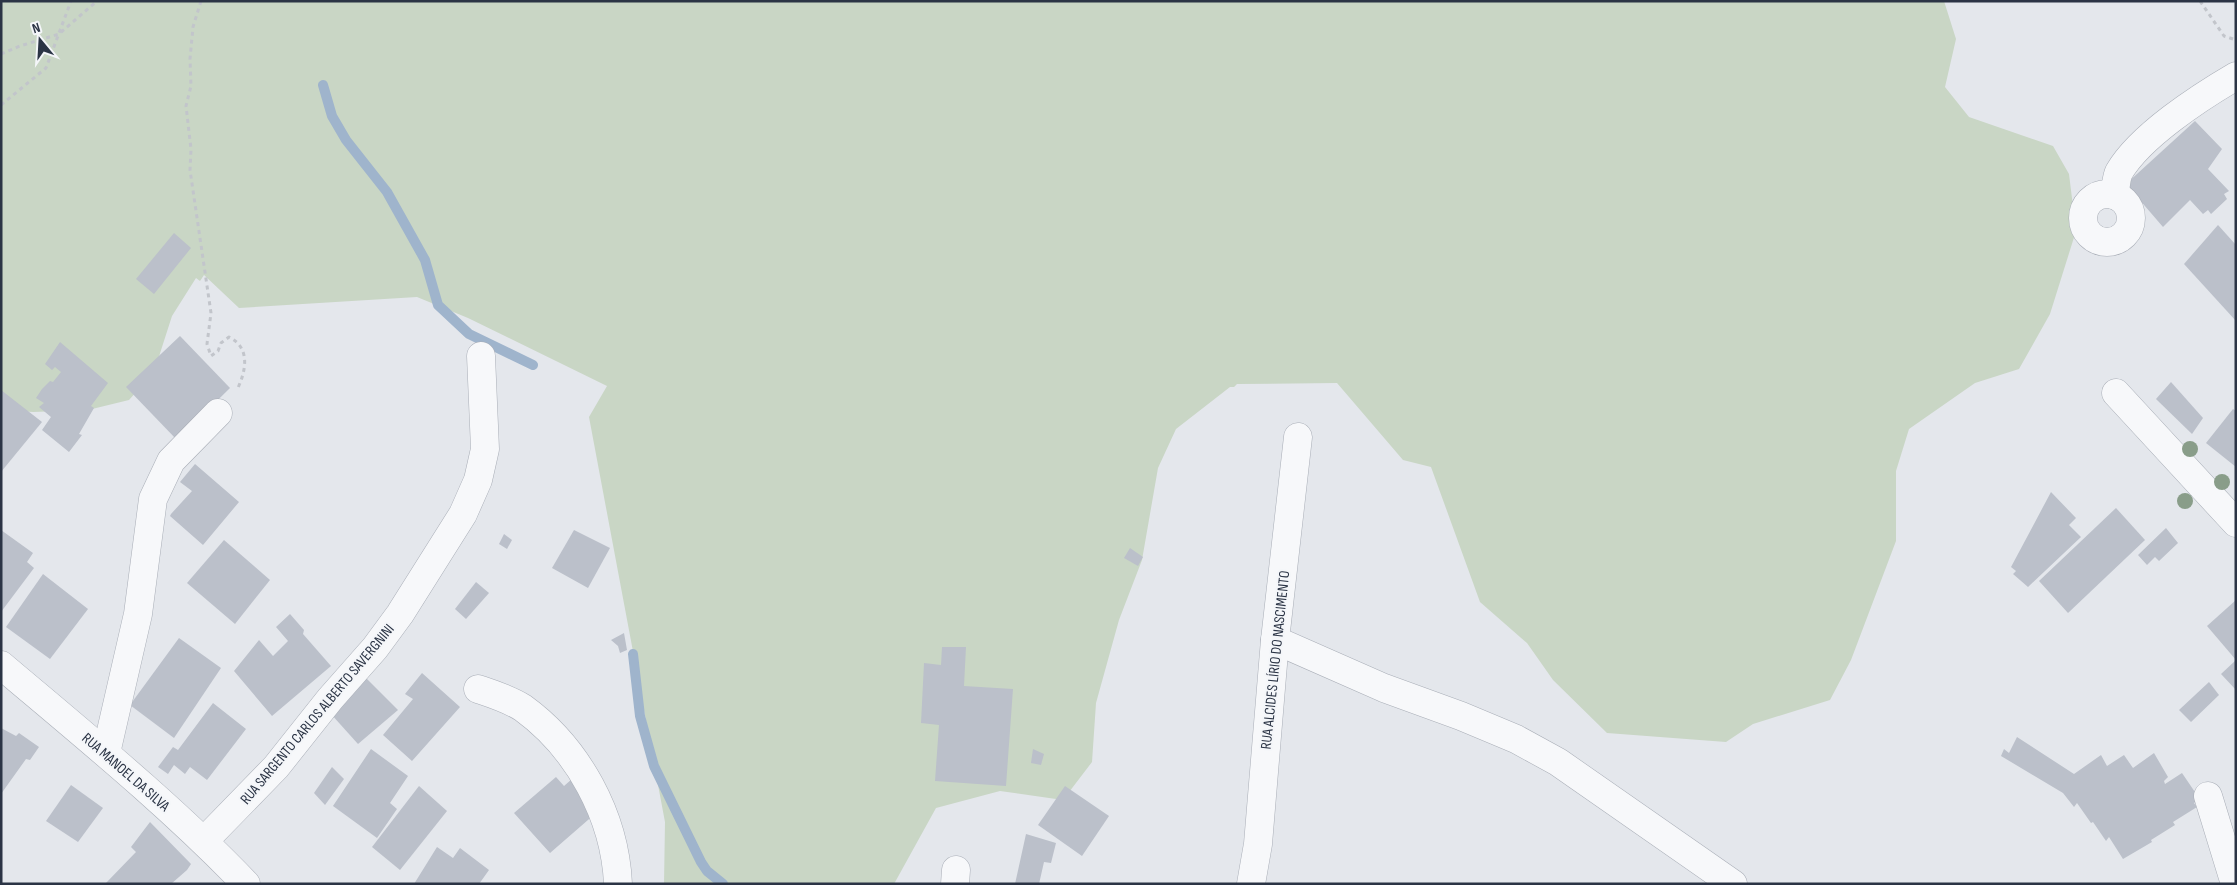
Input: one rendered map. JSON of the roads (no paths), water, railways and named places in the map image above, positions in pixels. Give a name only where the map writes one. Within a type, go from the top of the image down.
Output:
[{"type":"street","points":[[2114,194],[2119,173],[2131,156],[2150,136],[2192,104],[2236,76]]},
{"type":"street","name":"RUA SARGENTO CARLOS ALBERTO SAVERGNINI","points":[[204,841],[276,767],[330,698],[375,648],[400,614],[463,514],[478,480],[485,449],[482,356]]},
{"type":"street","points":[[2116,393],[2236,524]]},
{"type":"street","points":[[106,753],[138,614],[153,499],[171,461],[218,413]]},
{"type":"street","name":"RUA ALCIDES LÍRIO DO NASCIMENTO","points":[[1251,884],[1258,844],[1275,640],[1298,437]]},
{"type":"street","points":[[1275,640],[1384,688],[1461,716],[1524,744],[1566,767],[1733,884]]},
{"type":"street","name":"RUA MANOEL DA SILVA","points":[[1,665],[106,753],[204,841],[246,884]]},
{"type":"street","points":[[478,689],[500,696],[523,708],[563,744],[596,796],[610,832],[618,869],[618,884]]},
{"type":"street","points":[[2208,796],[2235,884]]},
{"type":"waterway","points":[[323,85],[332,116],[346,140],[387,192],[425,260],[438,305],[469,334],[533,365]]},
{"type":"waterway","points":[[633,654],[640,716],[654,766],[701,862],[707,871],[723,884]]}]
